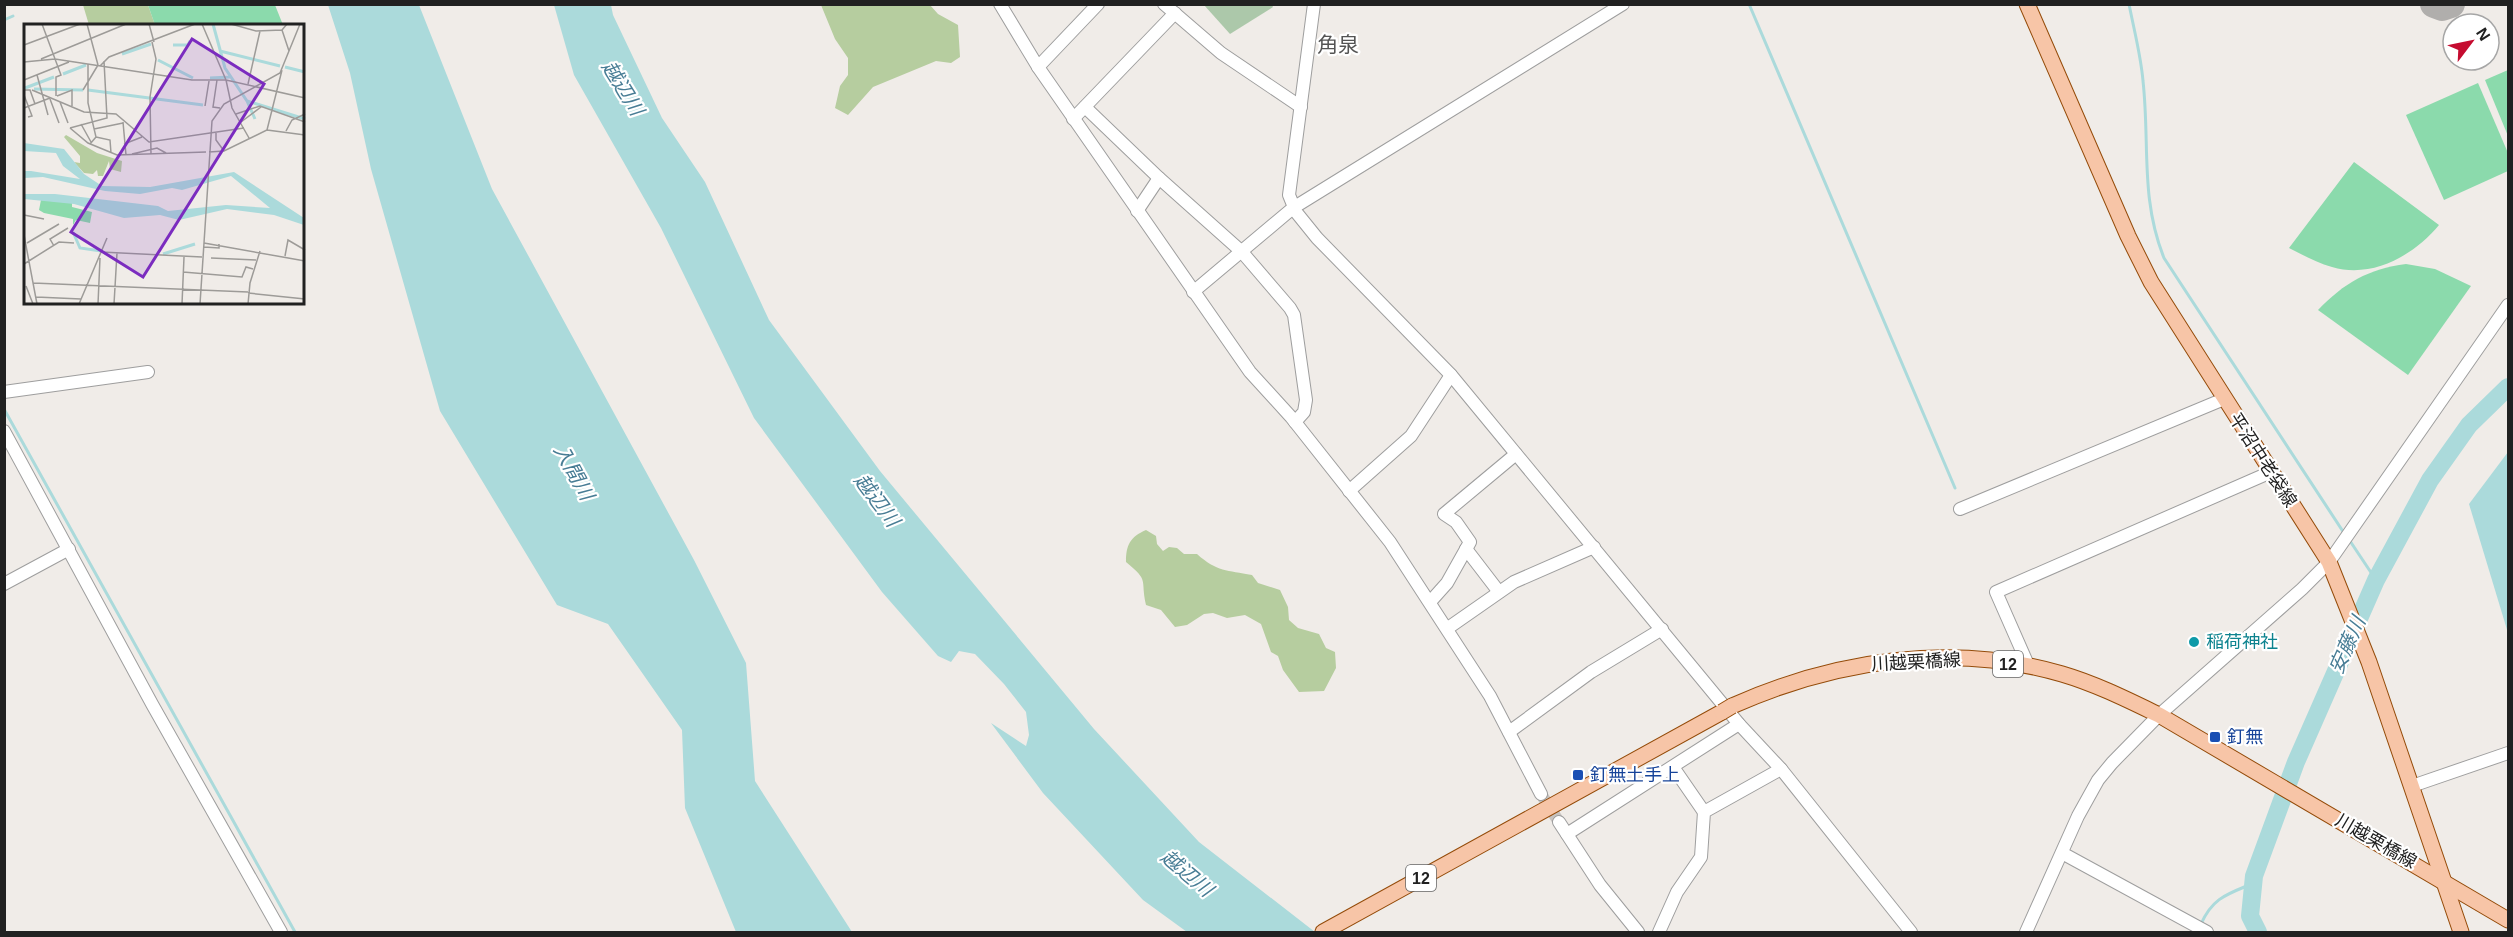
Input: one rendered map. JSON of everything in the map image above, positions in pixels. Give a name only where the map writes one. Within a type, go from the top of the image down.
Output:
[{"type":"main road","name":"平沼中老袋線","points":[[2027,4],[2137,254],[2163,304],[2329,562],[2369,662],[2461,933]]},
{"type":"main road","name":"川越栗橋線","points":[[1323,933],[1727,709],[1799,680],[1896,659],[1966,659],[2029,667],[2090,683],[2159,716],[2508,920]]},
{"type":"street","points":[[1000,4],[1073,119],[1250,372],[1295,423],[1390,542],[1448,628],[1490,696],[1541,794]]},
{"type":"street","points":[[1038,67],[1098,4]]},
{"type":"street","points":[[1164,4],[1221,53],[1301,108]]},
{"type":"street","points":[[1314,4],[1289,195],[1293,208],[1317,238],[1451,375],[1739,724],[1781,769],[1911,933]]},
{"type":"street","points":[[1193,292],[1293,208],[1623,4]]},
{"type":"street","points":[[1073,119],[1174,13]]},
{"type":"street","points":[[1085,107],[1159,178],[1242,252],[1294,315],[1306,400],[1304,412],[1295,423]]},
{"type":"street","points":[[1137,212],[1159,178]]},
{"type":"street","points":[[2026,933],[2078,816],[2098,780],[2159,716],[2302,589],[2329,562],[2508,305]]},
{"type":"street","points":[[4,392],[148,372]]},
{"type":"street","points":[[1349,491],[1411,436],[1451,375]]},
{"type":"street","points":[[1960,509],[2224,399]]},
{"type":"street","points":[[4,431],[281,933]]},
{"type":"street","points":[[1430,602],[1447,583],[1470,542],[1456,522],[1444,514],[1516,454]]},
{"type":"street","points":[[2029,667],[1996,592],[2271,472]]},
{"type":"street","points":[[1448,628],[1514,582],[1594,548]]},
{"type":"street","points":[[4,584],[69,549]]},
{"type":"street","points":[[1466,549],[1499,592]]},
{"type":"street","points":[[1509,732],[1591,672],[1662,629]]},
{"type":"street","points":[[1567,834],[1739,724]]},
{"type":"street","points":[[2412,786],[2508,753]]},
{"type":"street","points":[[1659,933],[1677,892],[1701,857],[1704,812],[1673,767]]},
{"type":"street","points":[[1704,812],[1781,769]]},
{"type":"street","points":[[1558,822],[1600,885],[1638,933]]},
{"type":"street","points":[[2062,854],[2207,933]]},
{"type":"green space","points":[[83,5],[148,5],[155,24],[89,24]]},
{"type":"green space","points":[[148,5],[275,5],[283,24],[155,24]]},
{"type":"green space","points":[[821,5],[930,5],[938,14],[958,25],[960,57],[951,63],[936,61],[873,87],[848,115],[835,108],[840,86],[848,75],[848,58],[835,39]]},
{"type":"green space","points":[[1204,5],[1272,5],[1273,7],[1230,34]]},
{"type":"green space","points":[[2508,70],[2508,136],[2485,80]]},
{"type":"green space","points":[[2478,83],[2508,153],[2508,171],[2444,200],[2406,115]]},
{"type":"green space","points":[[2354,162],[2439,225],[2418,246],[2405,255],[2392,262],[2362,270],[2332,267],[2289,248]]},
{"type":"green space","points":[[2406,264],[2435,269],[2471,286],[2408,375],[2318,310],[2337,292],[2358,279],[2392,266]]},
{"type":"green space","points":[[1146,530],[1156,536],[1157,544],[1163,551],[1169,547],[1177,548],[1184,554],[1197,554],[1217,567],[1252,575],[1258,583],[1280,590],[1288,607],[1289,620],[1298,628],[1319,634],[1326,648],[1335,652],[1336,668],[1324,691],[1299,692],[1283,670],[1278,656],[1271,652],[1261,624],[1245,615],[1227,618],[1213,613],[1204,614],[1187,625],[1175,627],[1161,610],[1146,605],[1143,581],[1126,562],[1130,542]]},
{"type":"water","name":"入間川","points":[[328,5],[419,5],[492,189],[694,560],[746,663],[755,781],[852,932],[736,932],[685,808],[682,730],[608,624],[557,605],[440,411],[371,169],[350,73]]},
{"type":"water","name":"越辺川","points":[[554,5],[611,5],[613,15],[662,118],[705,182],[769,320],[880,471],[1094,729],[1199,842],[1315,932],[1187,932],[1143,900],[1043,793],[991,723],[1026,746],[1029,735],[1026,712],[1004,684],[975,654],[959,651],[951,662],[938,656],[882,592],[754,418],[661,228],[574,75]]},
{"type":"water","points":[[2508,452],[2508,633],[2469,504]]},
{"type":"waterway","points":[[1749,4],[1955,488]]},
{"type":"waterway","points":[[2129,4],[2142,72],[2147,171],[2152,214],[2156,236],[2164,258],[2344,533]]},
{"type":"waterway","points":[[4,20],[13,16]]},
{"type":"waterway","name":"安藤川","points":[[2258,932],[2250,916],[2254,876],[2296,762],[2376,580],[2430,480],[2469,425],[2508,387]]},
{"type":"waterway","points":[[4,409],[295,932]]},
{"type":"waterway","points":[[2350,541],[2376,580]]},
{"type":"waterway","points":[[2201,924],[2216,902],[2254,883]]},
{"type":"taxiway","points":[[2434,4],[2442,7],[2451,4]]},
{"type":"tunnel","points":[[1541,794],[1559,822]]},
{"type":"place","name":"稲荷神社","points":[[2194,642]]},
{"type":"place","name":"釘無","points":[[2215,737]]},
{"type":"place","name":"釘無土手上","points":[[1578,775]]},
{"type":"district","name":"角泉","points":[[1338,45]]}]
